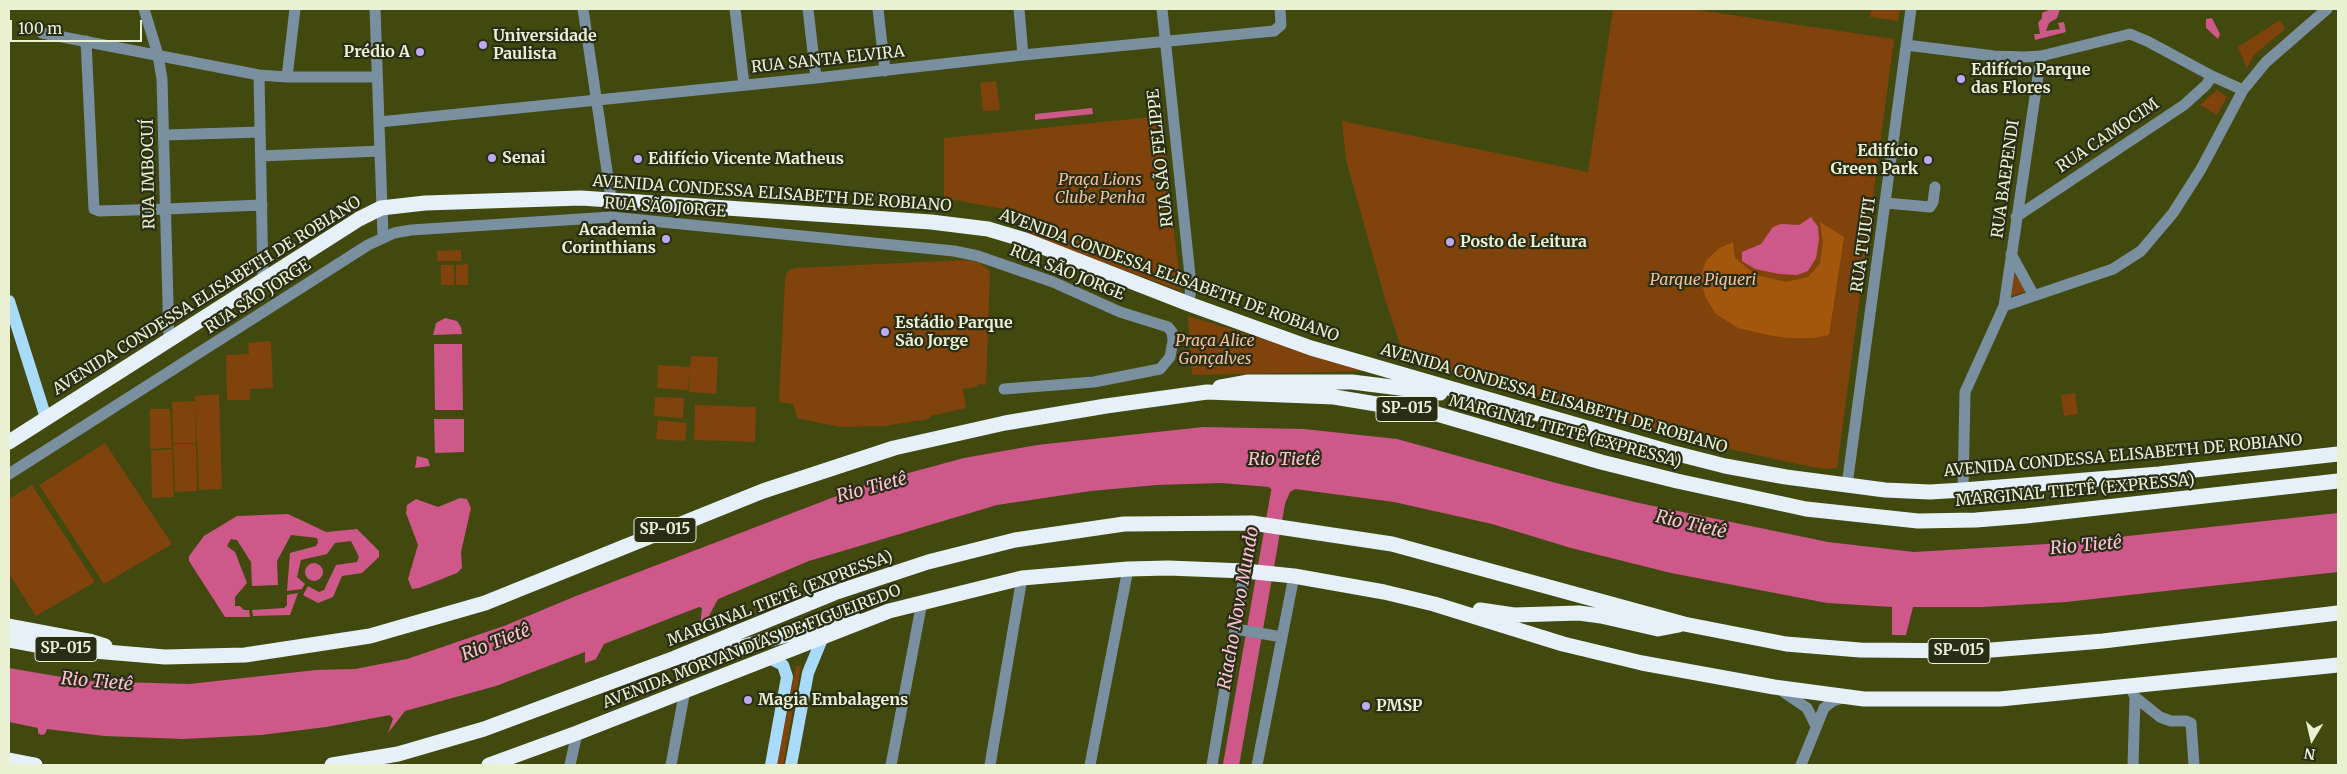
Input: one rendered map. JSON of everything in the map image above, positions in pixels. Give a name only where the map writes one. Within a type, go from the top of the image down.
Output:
[{"type":"highway","name":"AVENIDA CONDESSA ELISABETH DE ROBIANO","points":[[9,442],[359,219],[381,208],[425,203],[610,198],[931,222],[988,229],[1025,240],[1189,304],[1311,348],[1725,466],[1847,485],[1921,491],[1963,490],[2159,474],[2338,454]]},
{"type":"highway","points":[[1207,392],[1247,382],[1352,382],[1443,393],[1521,413],[1531,411]]},
{"type":"highway","name":"MARGINAL TIETÊ (EXPRESSA)","points":[[9,640],[47,647],[165,657],[245,655],[370,636],[485,603],[763,491],[894,448],[1005,423],[1207,392],[1334,397],[1437,414],[1601,462],[1677,481],[1806,508],[1918,521],[1976,520],[2026,516],[2338,481]]},
{"type":"highway","name":"MARGINAL TIETÊ (EXPRESSA)","points":[[332,765],[398,754],[484,729],[675,658],[834,593],[928,562],[1015,540],[1124,524],[1252,523],[1292,527],[1392,544],[1684,624]]},
{"type":"highway","name":"AVENIDA MORVAN DIAS DE FIGUEIREDO","points":[[488,765],[577,734],[889,611],[1022,578],[1128,570],[1168,568],[1250,571],[1287,575],[1384,592],[1434,604],[1563,644],[1651,665],[1774,687],[1875,699],[2000,699],[2133,692],[2338,665]]},
{"type":"highway","points":[[1434,604],[1443,602],[1494,613],[1514,615],[1579,613],[1658,629],[1684,624]]},
{"type":"highway","points":[[675,658],[704,657],[816,628],[871,611],[881,609],[889,611]]},
{"type":"highway","name":"SP-015","points":[[1684,624],[1795,645],[1860,650],[1979,650],[2103,641],[2338,614]]},
{"type":"highway","points":[[9,626],[89,641],[124,655]]},
{"type":"highway","points":[[9,760],[35,765]]},
{"type":"main road","points":[[9,301],[46,418]]},
{"type":"main road","points":[[791,765],[808,673],[822,639]]},
{"type":"main road","points":[[769,658],[783,665],[787,677],[771,765]]},
{"type":"street","name":"RUA IMBOCUÍ","points":[[144,9],[158,55],[164,136],[169,341]]},
{"type":"street","points":[[287,77],[295,9]]},
{"type":"street","points":[[375,9],[383,237]]},
{"type":"street","name":"RUA SÃO JORGE","points":[[583,9],[610,198]]},
{"type":"street","points":[[735,9],[744,85]]},
{"type":"street","points":[[808,9],[816,78]]},
{"type":"street","points":[[878,9],[885,71]]},
{"type":"street","points":[[1019,9],[1023,55]]},
{"type":"street","name":"RUA SÃO FELIPPE","points":[[1162,9],[1191,285],[1189,304]]},
{"type":"street","name":"RUA SANTA ELVIRA","points":[[379,122],[885,71],[1023,55],[1274,31],[1280,28],[1280,9]]},
{"type":"street","name":"RUA TUIUTI","points":[[1847,485],[1911,9]]},
{"type":"street","points":[[2004,306],[2113,269],[2141,251],[2173,213],[2201,169],[2243,90],[2266,62],[2326,9]]},
{"type":"street","points":[[42,33],[259,75],[287,77],[377,77]]},
{"type":"street","points":[[1906,45],[1994,56],[2041,56],[2130,34],[2148,41],[2212,76],[2243,90]]},
{"type":"street","points":[[86,41],[93,206],[99,211],[262,205]]},
{"type":"street","name":"RUA BAEPENDI","points":[[1963,490],[1965,392],[2004,306],[2041,56]]},
{"type":"street","points":[[259,75],[263,280]]},
{"type":"street","name":"RUA CAMOCIM","points":[[2016,217],[2184,105],[2201,90],[2212,76]]},
{"type":"street","points":[[164,136],[260,132]]},
{"type":"street","points":[[261,156],[380,151]]},
{"type":"street","points":[[1886,203],[1930,207],[1933,202],[1936,186]]},
{"type":"street","name":"RUA SÃO JORGE","points":[[9,474],[383,237],[411,230],[612,218],[954,251],[978,256],[1052,282],[1120,312],[1168,327],[1172,332],[1173,341],[1170,357],[1160,370],[1094,382],[1004,389]]},
{"type":"street","points":[[2011,254],[2034,296]]},
{"type":"street","points":[[1090,765],[1128,570]]},
{"type":"street","points":[[1212,765],[1235,629],[1250,571]]},
{"type":"street","points":[[1257,765],[1282,637],[1287,575]]},
{"type":"street","points":[[990,765],[1022,578]]},
{"type":"street","points":[[891,765],[922,602]]},
{"type":"street","points":[[1235,629],[1282,637]]},
{"type":"street","points":[[1774,687],[1798,699],[1807,708],[1816,726]]},
{"type":"street","points":[[671,765],[685,690]]},
{"type":"street","points":[[2133,692],[2133,765]]},
{"type":"street","points":[[2133,692],[2160,717],[2171,721],[2186,721],[2191,724],[2194,765]]},
{"type":"street","points":[[1801,765],[1816,726],[1828,704],[1847,696]]},
{"type":"street","points":[[570,765],[577,734]]},
{"type":"green space","name":"Parque Piqueri","points":[[1613,9],[1691,9],[1894,39],[1837,468],[1824,469],[1725,448],[1405,359],[1385,299],[1346,160],[1342,121],[1588,172]]},
{"type":"green space","points":[[1871,9],[1900,9],[1898,21],[1870,17]]},
{"type":"green space","points":[[2280,20],[2285,29],[2254,55],[2247,68],[2238,47]]},
{"type":"green space","points":[[996,81],[1000,110],[983,111],[980,83]]},
{"type":"green space","points":[[2217,90],[2227,97],[2217,115],[2200,105]]},
{"type":"green space","name":"Praça Lions Clube Penha","points":[[1161,116],[1181,291],[1029,235],[1020,219],[1009,210],[944,198],[944,138]]},
{"type":"green space","points":[[1820,222],[1844,237],[1829,335],[1814,338],[1788,338],[1767,335],[1738,328],[1716,314],[1706,298],[1700,279],[1706,261],[1718,249],[1733,242],[1735,258],[1756,275],[1786,282],[1808,277],[1820,264],[1823,242]]},
{"type":"green space","points":[[461,250],[461,261],[437,261],[437,251]]},
{"type":"green space","name":"Estádio Parque São Jorge","points":[[964,260],[979,262],[990,271],[986,385],[978,384],[977,387],[963,389],[966,408],[931,416],[929,419],[884,426],[839,427],[797,418],[793,404],[779,402],[786,273],[795,268]]},
{"type":"green space","points":[[468,264],[468,285],[456,285],[456,265]]},
{"type":"green space","points":[[441,265],[454,265],[454,285],[441,285]]},
{"type":"green space","points":[[2014,273],[2026,291],[2012,296],[2011,295]]},
{"type":"green space","name":"Praça Alice Gonçalves","points":[[1188,316],[1367,371],[1192,375]]},
{"type":"green space","points":[[271,341],[273,388],[250,389],[250,400],[227,400],[226,355],[249,354],[248,343]]},
{"type":"green space","points":[[691,356],[718,357],[716,394],[689,392],[690,368],[688,390],[657,388],[658,365],[690,367]]},
{"type":"green space","points":[[2075,393],[2078,414],[2064,416],[2061,395]]},
{"type":"green space","points":[[219,394],[222,489],[199,490],[195,396]]},
{"type":"green space","points":[[655,397],[684,398],[683,418],[654,416]]},
{"type":"green space","points":[[195,401],[196,443],[173,443],[172,402]]},
{"type":"green space","points":[[695,405],[756,407],[755,442],[694,440]]},
{"type":"green space","points":[[150,409],[170,409],[172,448],[150,449]]},
{"type":"green space","points":[[658,420],[687,423],[685,441],[656,439]]},
{"type":"green space","points":[[105,443],[172,544],[104,584],[39,485]]},
{"type":"green space","points":[[173,444],[196,444],[197,491],[175,492]]},
{"type":"green space","points":[[172,449],[174,497],[152,498],[151,451]]},
{"type":"green space","points":[[32,485],[95,582],[36,616],[9,574],[9,499]]},
{"type":"green space","points":[[796,666],[801,666],[783,765],[777,765]]},
{"type":"water","points":[[2051,9],[2060,9],[2057,18],[2049,23],[2046,31],[2060,29],[2058,23],[2064,22],[2066,32],[2035,40],[2034,34],[2040,34],[2038,23],[2042,18],[2042,13]]},
{"type":"water","points":[[2212,18],[2220,34],[2218,39],[2206,28],[2206,19]]},
{"type":"water","points":[[1092,108],[1093,114],[1035,120],[1035,114]]},
{"type":"water","points":[[1811,217],[1818,227],[1819,240],[1816,258],[1808,271],[1797,275],[1779,274],[1755,269],[1742,261],[1742,252],[1761,244],[1773,227],[1781,224],[1799,225]]},
{"type":"water","points":[[445,318],[457,321],[461,327],[462,334],[433,335],[436,323]]},
{"type":"water","points":[[434,344],[462,344],[463,410],[435,410]]},
{"type":"water","points":[[434,419],[464,419],[464,452],[435,453]]},
{"type":"water","name":"Rio Tietê","points":[[1203,427],[1304,429],[1397,439],[1556,483],[1639,503],[1828,542],[1914,552],[2064,543],[2338,513],[2338,572],[2066,602],[1983,607],[1913,607],[1906,635],[1892,635],[1892,607],[1827,603],[1671,573],[1571,548],[1492,524],[1394,502],[1295,489],[1290,492],[1280,515],[1269,514],[1272,490],[1269,487],[1221,483],[1157,485],[1091,491],[997,505],[809,561],[718,599],[703,627],[700,627],[702,608],[699,607],[604,644],[596,659],[585,663],[585,652],[496,686],[405,711],[388,733],[393,719],[390,715],[326,727],[261,735],[183,739],[104,736],[47,729],[45,734],[41,735],[38,733],[38,728],[9,722],[9,668],[85,681],[189,684],[316,670],[355,669],[407,659],[504,626],[576,596],[868,484],[964,458],[1037,445]]},
{"type":"water","points":[[417,456],[428,459],[430,466],[415,468]]},
{"type":"water","points":[[460,498],[467,499],[471,508],[461,552],[462,568],[457,573],[412,589],[408,579],[418,545],[406,513],[407,505],[416,499],[438,507]]},
{"type":"water","points":[[288,514],[326,532],[357,529],[379,551],[379,557],[362,573],[342,576],[333,597],[318,603],[303,595],[308,586],[319,592],[324,590],[336,565],[357,562],[359,557],[351,541],[335,543],[327,554],[301,560],[297,577],[305,584],[302,589],[287,591],[290,553],[316,546],[317,538],[291,535],[277,561],[278,585],[252,586],[251,562],[237,540],[231,539],[227,546],[235,552],[247,583],[235,597],[235,606],[249,610],[250,617],[225,617],[189,561],[189,556],[204,536],[237,516]]},
{"type":"water","points":[[310,563],[318,563],[323,568],[321,579],[310,581],[305,576],[305,568]]},
{"type":"water","points":[[298,593],[290,615],[253,616],[252,610],[284,608],[287,605],[287,595]]},
{"type":"waterway","name":"Riacho Novo Mundo","points":[[1231,765],[1279,492]]},
{"type":"place","name":"Universidade Paulista","points":[[483,45]]},
{"type":"place","name":"Prédio A","points":[[420,52]]},
{"type":"place","name":"Edifício Parque das Flores","points":[[1961,79]]},
{"type":"place","name":"Senai","points":[[492,158]]},
{"type":"place","name":"Edifício Vicente Matheus","points":[[638,159]]},
{"type":"place","name":"Edifício Green Park","points":[[1928,160]]},
{"type":"place","name":"Academia Corinthians","points":[[666,239]]},
{"type":"place","name":"Posto de Leitura","points":[[1450,242]]},
{"type":"place","name":"Estádio Parque São Jorge","points":[[885,332]]},
{"type":"place","name":"Magia Embalagens","points":[[748,700]]},
{"type":"place","name":"PMSP","points":[[1366,706]]}]
